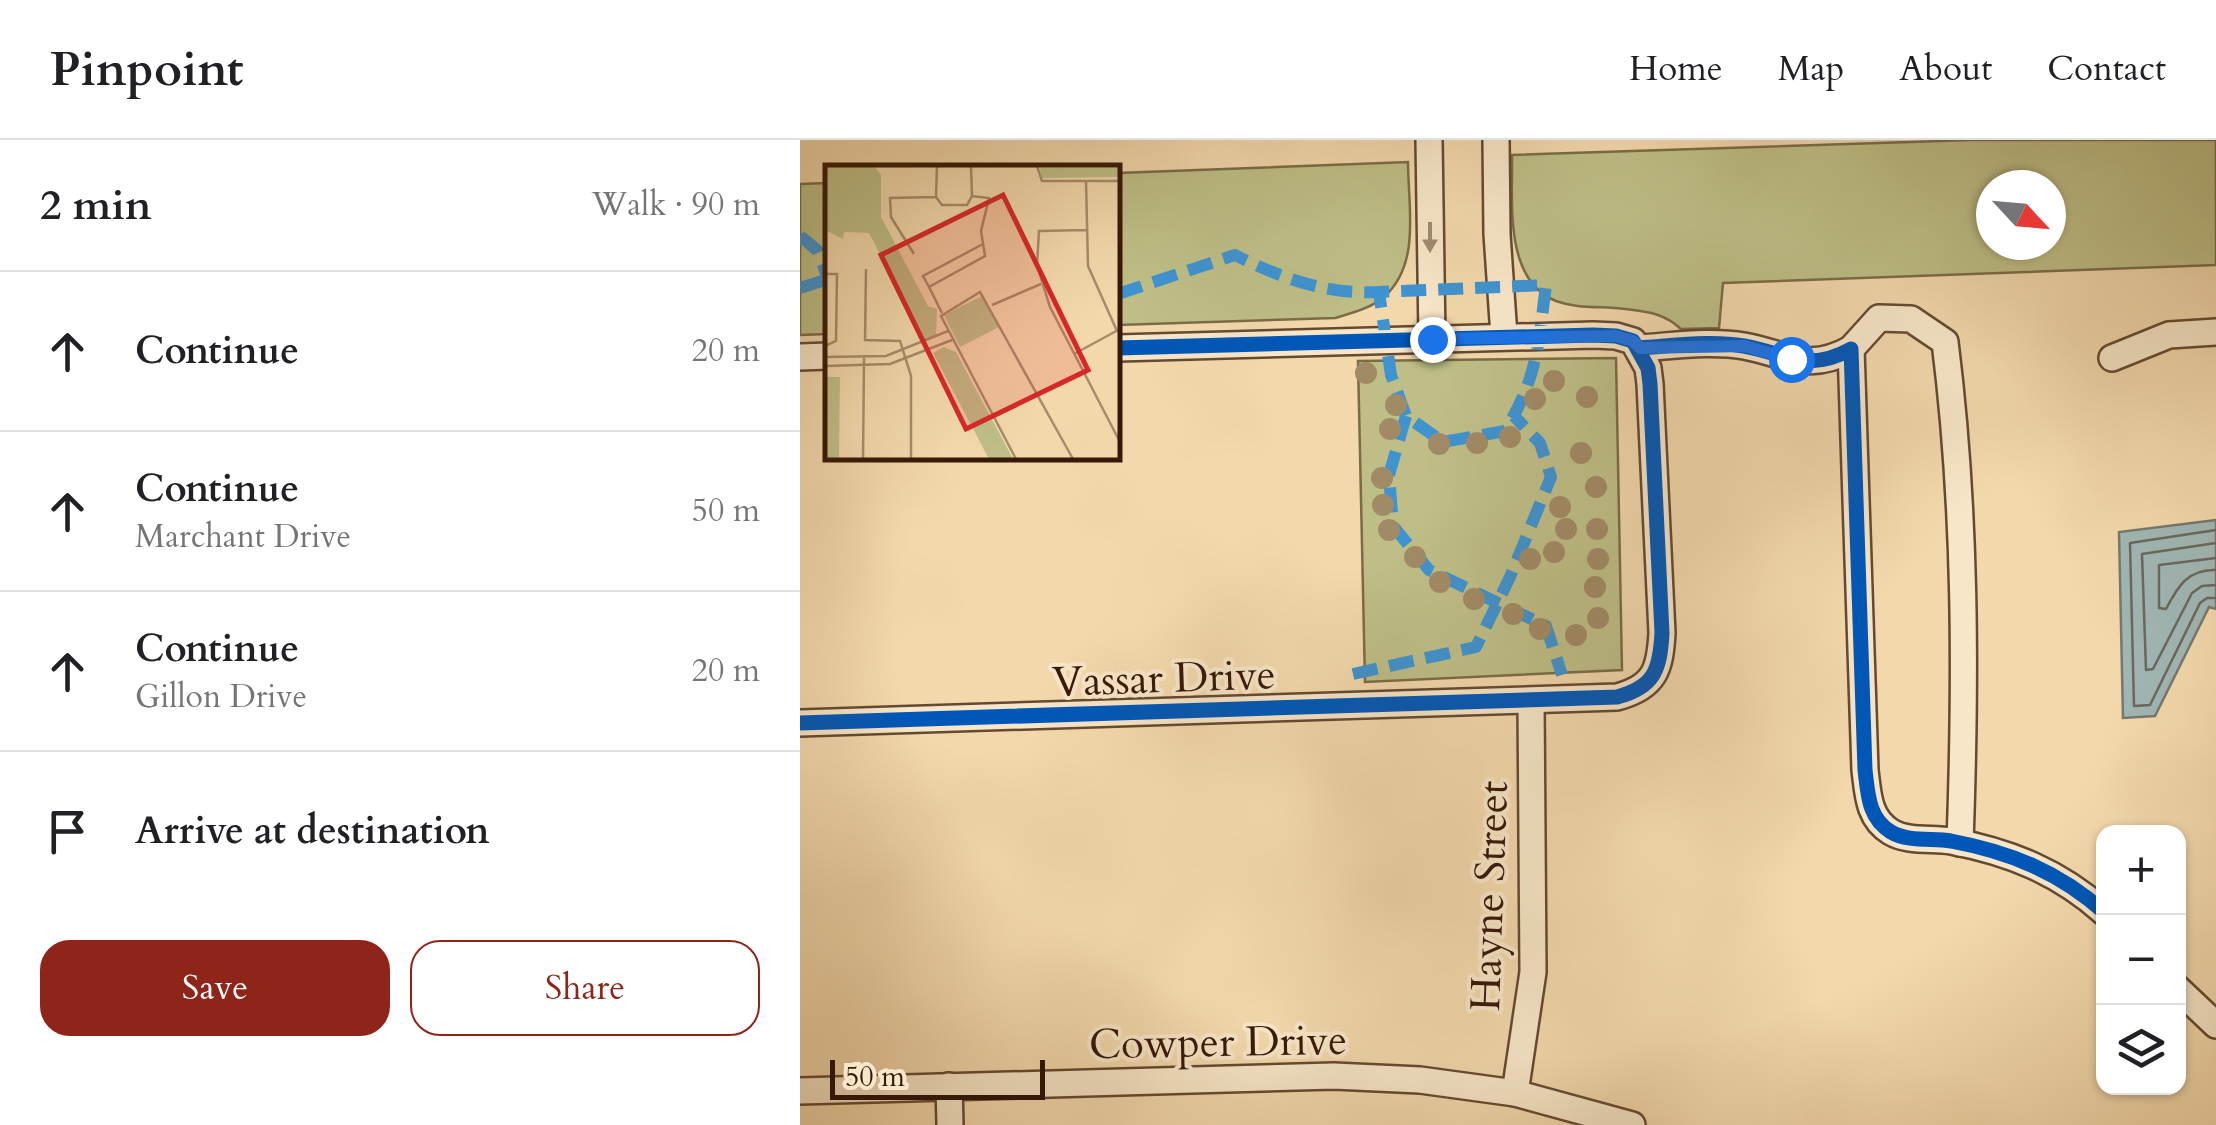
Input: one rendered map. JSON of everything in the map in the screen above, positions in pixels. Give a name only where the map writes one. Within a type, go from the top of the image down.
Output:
[{"type":"street","points":[[1429,140],[1432,339]]},
{"type":"street","points":[[1496,140],[1504,336]]},
{"type":"street","points":[[1120,348],[1616,336],[1633,341],[1640,348],[1718,344],[1744,346],[1772,356],[1827,362],[1851,349],[1879,318],[1912,319],[1945,342],[1958,441],[1966,682],[1960,843]]},
{"type":"street","points":[[2112,358],[2169,335],[2216,332]]},
{"type":"street","name":"Vassar Drive","points":[[800,724],[1531,701],[1626,694],[1644,685],[1658,666],[1662,633],[1650,384],[1640,348]]},
{"type":"street","points":[[1851,349],[1868,802],[1876,819],[1902,837],[1960,843],[2002,853],[2051,872],[2096,906]]},
{"type":"street","points":[[800,357],[825,356]]},
{"type":"street","name":"Hayne Street","points":[[1515,1093],[1533,972],[1531,701]]},
{"type":"street","points":[[2186,998],[2216,1026]]},
{"type":"street","name":"Cowper Drive","points":[[800,1091],[1334,1076],[1420,1080],[1515,1093],[1632,1125]]},
{"type":"street","points":[[948,1086],[950,1125]]},
{"type":"green space","points":[[1972,140],[2216,140],[2216,265],[1723,283],[1719,328],[1681,329],[1655,314],[1556,301],[1539,291],[1527,276],[1514,237],[1512,155]]},
{"type":"green space","points":[[1408,162],[1410,233],[1404,267],[1385,296],[1362,310],[1335,318],[1120,325],[1120,173]]},
{"type":"green space","points":[[825,183],[825,334],[800,335],[800,184]]},
{"type":"green space","points":[[1616,358],[1622,670],[1365,682],[1358,361]]},
{"type":"water","points":[[2216,520],[2216,609],[2209,607],[2155,716],[2123,718],[2119,532]]},
{"type":"marked path","points":[[800,236],[817,250],[825,270]]},
{"type":"marked path","points":[[1120,293],[1235,255],[1287,278],[1323,288],[1379,292]]},
{"type":"marked path","points":[[800,288],[825,280]]},
{"type":"marked path","points":[[1546,285],[1530,377],[1505,431],[1443,442],[1406,416],[1391,375],[1379,292],[1546,285]]},
{"type":"marked path","points":[[1406,416],[1389,475],[1393,526],[1429,570],[1546,626],[1562,675]]},
{"type":"marked path","points":[[1353,674],[1476,647],[1551,477],[1540,443],[1514,416]]},
{"type":"cycle path","points":[[800,723],[1617,697],[1640,688],[1653,675],[1662,633],[1650,384],[1648,368],[1633,341],[1593,335],[1120,348]]},
{"type":"cycle path","points":[[1639,348],[1731,344],[1810,361],[1851,349],[1865,770],[1873,813],[1883,826],[1898,835],[1973,846],[2033,866],[2096,905]]},
{"type":"route","points":[[1432,339],[1616,336],[1633,341],[1640,348],[1718,344],[1744,346],[1791,359]]}]
